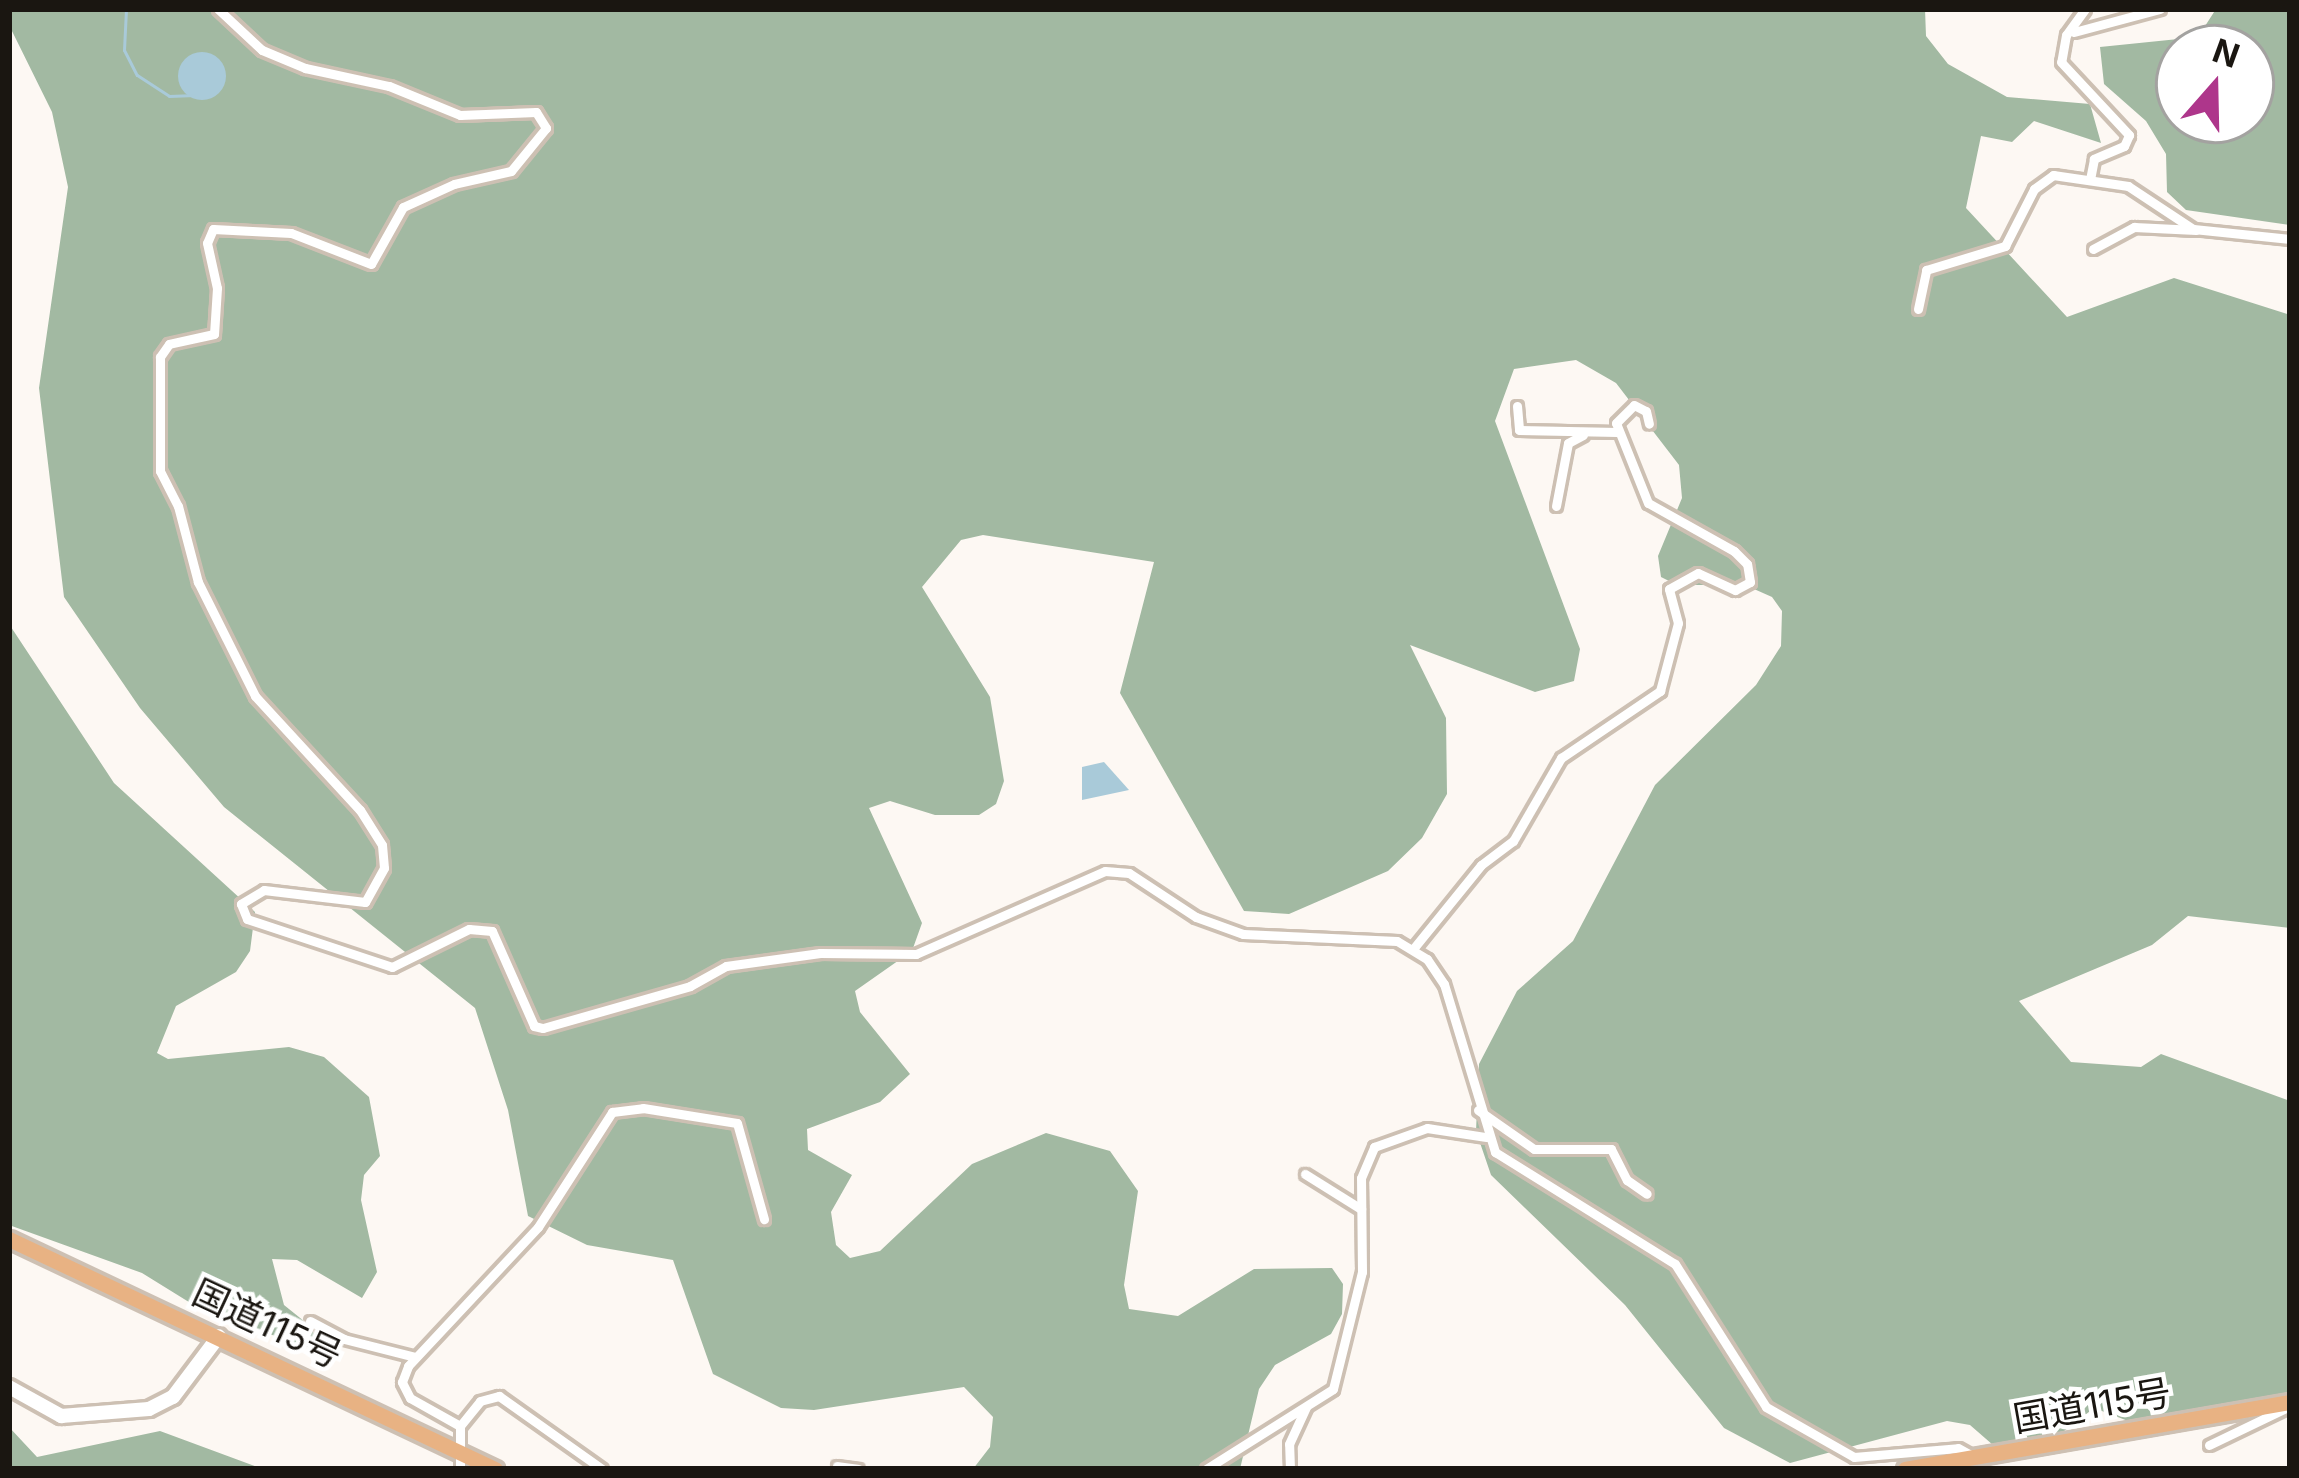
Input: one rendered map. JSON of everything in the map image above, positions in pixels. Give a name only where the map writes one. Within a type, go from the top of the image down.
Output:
[{"type":"highway","name":"国道115号","points":[[9,1239],[459,1445],[495,1469]]},
{"type":"highway","name":"国道115号","points":[[1905,1469],[2290,1404]]},
{"type":"main road","points":[[9,1387],[61,1416],[149,1409],[173,1397],[219,1336]]},
{"type":"street","points":[[218,9],[262,50],[305,68],[389,86],[460,115],[536,112],[547,128],[511,171],[454,184],[404,207],[371,264],[291,233],[213,229],[207,243],[217,288],[214,334],[169,344],[160,357],[162,483],[178,506],[198,582],[232,659],[255,696],[382,845],[384,868],[364,902],[264,890],[242,904],[247,920],[392,967],[470,929],[493,931],[534,1026],[543,1028],[690,986],[726,965],[926,951],[1106,871],[1129,873],[1196,917],[1243,934],[1375,937],[1414,949],[1444,984],[1486,1137],[1517,1171],[1675,1264],[1745,1383],[1791,1426],[1854,1457],[1958,1448],[1974,1457]]},
{"type":"street","points":[[2085,9],[2068,34],[2060,58],[2067,76],[2128,131],[2124,146],[2091,163],[2090,179]]},
{"type":"street","points":[[2068,34],[2160,9]]},
{"type":"street","points":[[1918,309],[1926,269],[2005,246],[2047,177],[2128,186],[2197,230]]},
{"type":"street","points":[[2093,249],[2134,227],[2290,239]]},
{"type":"street","points":[[1516,406],[1519,430],[1560,427],[1583,435]]},
{"type":"street","points":[[1414,949],[1481,865],[1513,842],[1561,758],[1660,691],[1678,622],[1670,589],[1698,573],[1735,590],[1750,582],[1748,564],[1734,551],[1651,507],[1617,432],[1628,406],[1646,411],[1648,424]]},
{"type":"street","points":[[1556,506],[1568,443],[1583,435],[1617,432]]},
{"type":"street","points":[[460,1426],[404,1390],[415,1357],[538,1227],[612,1112],[643,1108],[737,1124],[764,1219]]},
{"type":"street","points":[[1478,1110],[1529,1148],[1611,1148],[1627,1180],[1647,1194]]},
{"type":"street","points":[[1206,1469],[1333,1388],[1362,1272],[1366,1162],[1387,1138],[1427,1128],[1486,1137]]},
{"type":"street","points":[[1304,1174],[1361,1210]]},
{"type":"street","points":[[310,1321],[344,1339],[415,1357]]},
{"type":"street","points":[[460,1469],[460,1426],[480,1401],[507,1398],[602,1469]]},
{"type":"street","points":[[2209,1445],[2290,1404]]},
{"type":"street","points":[[1290,1469],[1289,1444],[1306,1407]]},
{"type":"street","points":[[837,1466],[858,1469]]},
{"type":"green space","points":[[9,9],[1925,9],[1926,36],[1948,64],[2007,97],[2090,104],[2101,143],[2034,121],[2012,142],[1981,136],[1966,208],[2067,317],[2174,278],[2290,315],[2290,928],[2188,916],[2152,945],[2019,1001],[2071,1062],[2141,1067],[2161,1054],[2290,1101],[2290,1396],[2144,1427],[2094,1408],[2059,1435],[1993,1445],[1970,1425],[1947,1421],[1790,1463],[1724,1428],[1625,1305],[1491,1175],[1476,1131],[1479,1064],[1517,991],[1573,941],[1655,785],[1756,685],[1781,646],[1782,611],[1772,597],[1745,585],[1677,585],[1661,577],[1658,556],[1682,498],[1679,465],[1616,383],[1576,360],[1514,369],[1495,421],[1580,649],[1574,681],[1535,692],[1410,645],[1446,718],[1447,794],[1422,838],[1388,871],[1289,914],[1244,911],[1120,693],[1154,562],[983,535],[961,540],[922,587],[990,697],[1004,781],[996,804],[979,815],[935,815],[890,801],[869,808],[922,923],[912,951],[855,991],[860,1012],[910,1074],[880,1102],[807,1129],[808,1150],[852,1175],[831,1212],[836,1245],[850,1258],[880,1251],[972,1164],[1046,1133],[1110,1151],[1138,1191],[1124,1285],[1129,1309],[1178,1316],[1254,1269],[1332,1268],[1343,1284],[1342,1314],[1331,1334],[1275,1365],[1259,1389],[1240,1469],[973,1469],[990,1447],[993,1417],[964,1387],[814,1410],[781,1408],[713,1374],[673,1260],[587,1245],[528,1216],[508,1110],[475,1008],[224,807],[140,708],[64,597],[39,388],[68,187],[52,112],[9,25]]},
{"type":"green space","points":[[2216,9],[2290,9],[2290,225],[2186,210],[2167,192],[2166,154],[2160,144],[2275,144],[2275,24],[2206,24]]},
{"type":"green space","points":[[2155,41],[2155,136],[2146,121],[2104,84],[2100,47]]},
{"type":"green space","points":[[9,624],[114,783],[255,912],[250,951],[236,972],[176,1006],[157,1053],[168,1059],[289,1047],[324,1057],[369,1097],[380,1156],[364,1175],[361,1200],[377,1272],[362,1298],[297,1260],[272,1259],[284,1305],[320,1334],[322,1352],[205,1312],[142,1273],[9,1225]]},
{"type":"green space","points":[[9,1427],[37,1457],[160,1431],[260,1468],[350,1469],[9,1469]]},
{"type":"water","points":[[202,52],[219,59],[226,76],[219,93],[202,100],[185,93],[178,76],[185,59]]},
{"type":"water","points":[[1104,762],[1129,790],[1082,800],[1082,767]]},
{"type":"waterway","points":[[126,9],[124,50],[137,75],[169,96],[195,95]]}]
